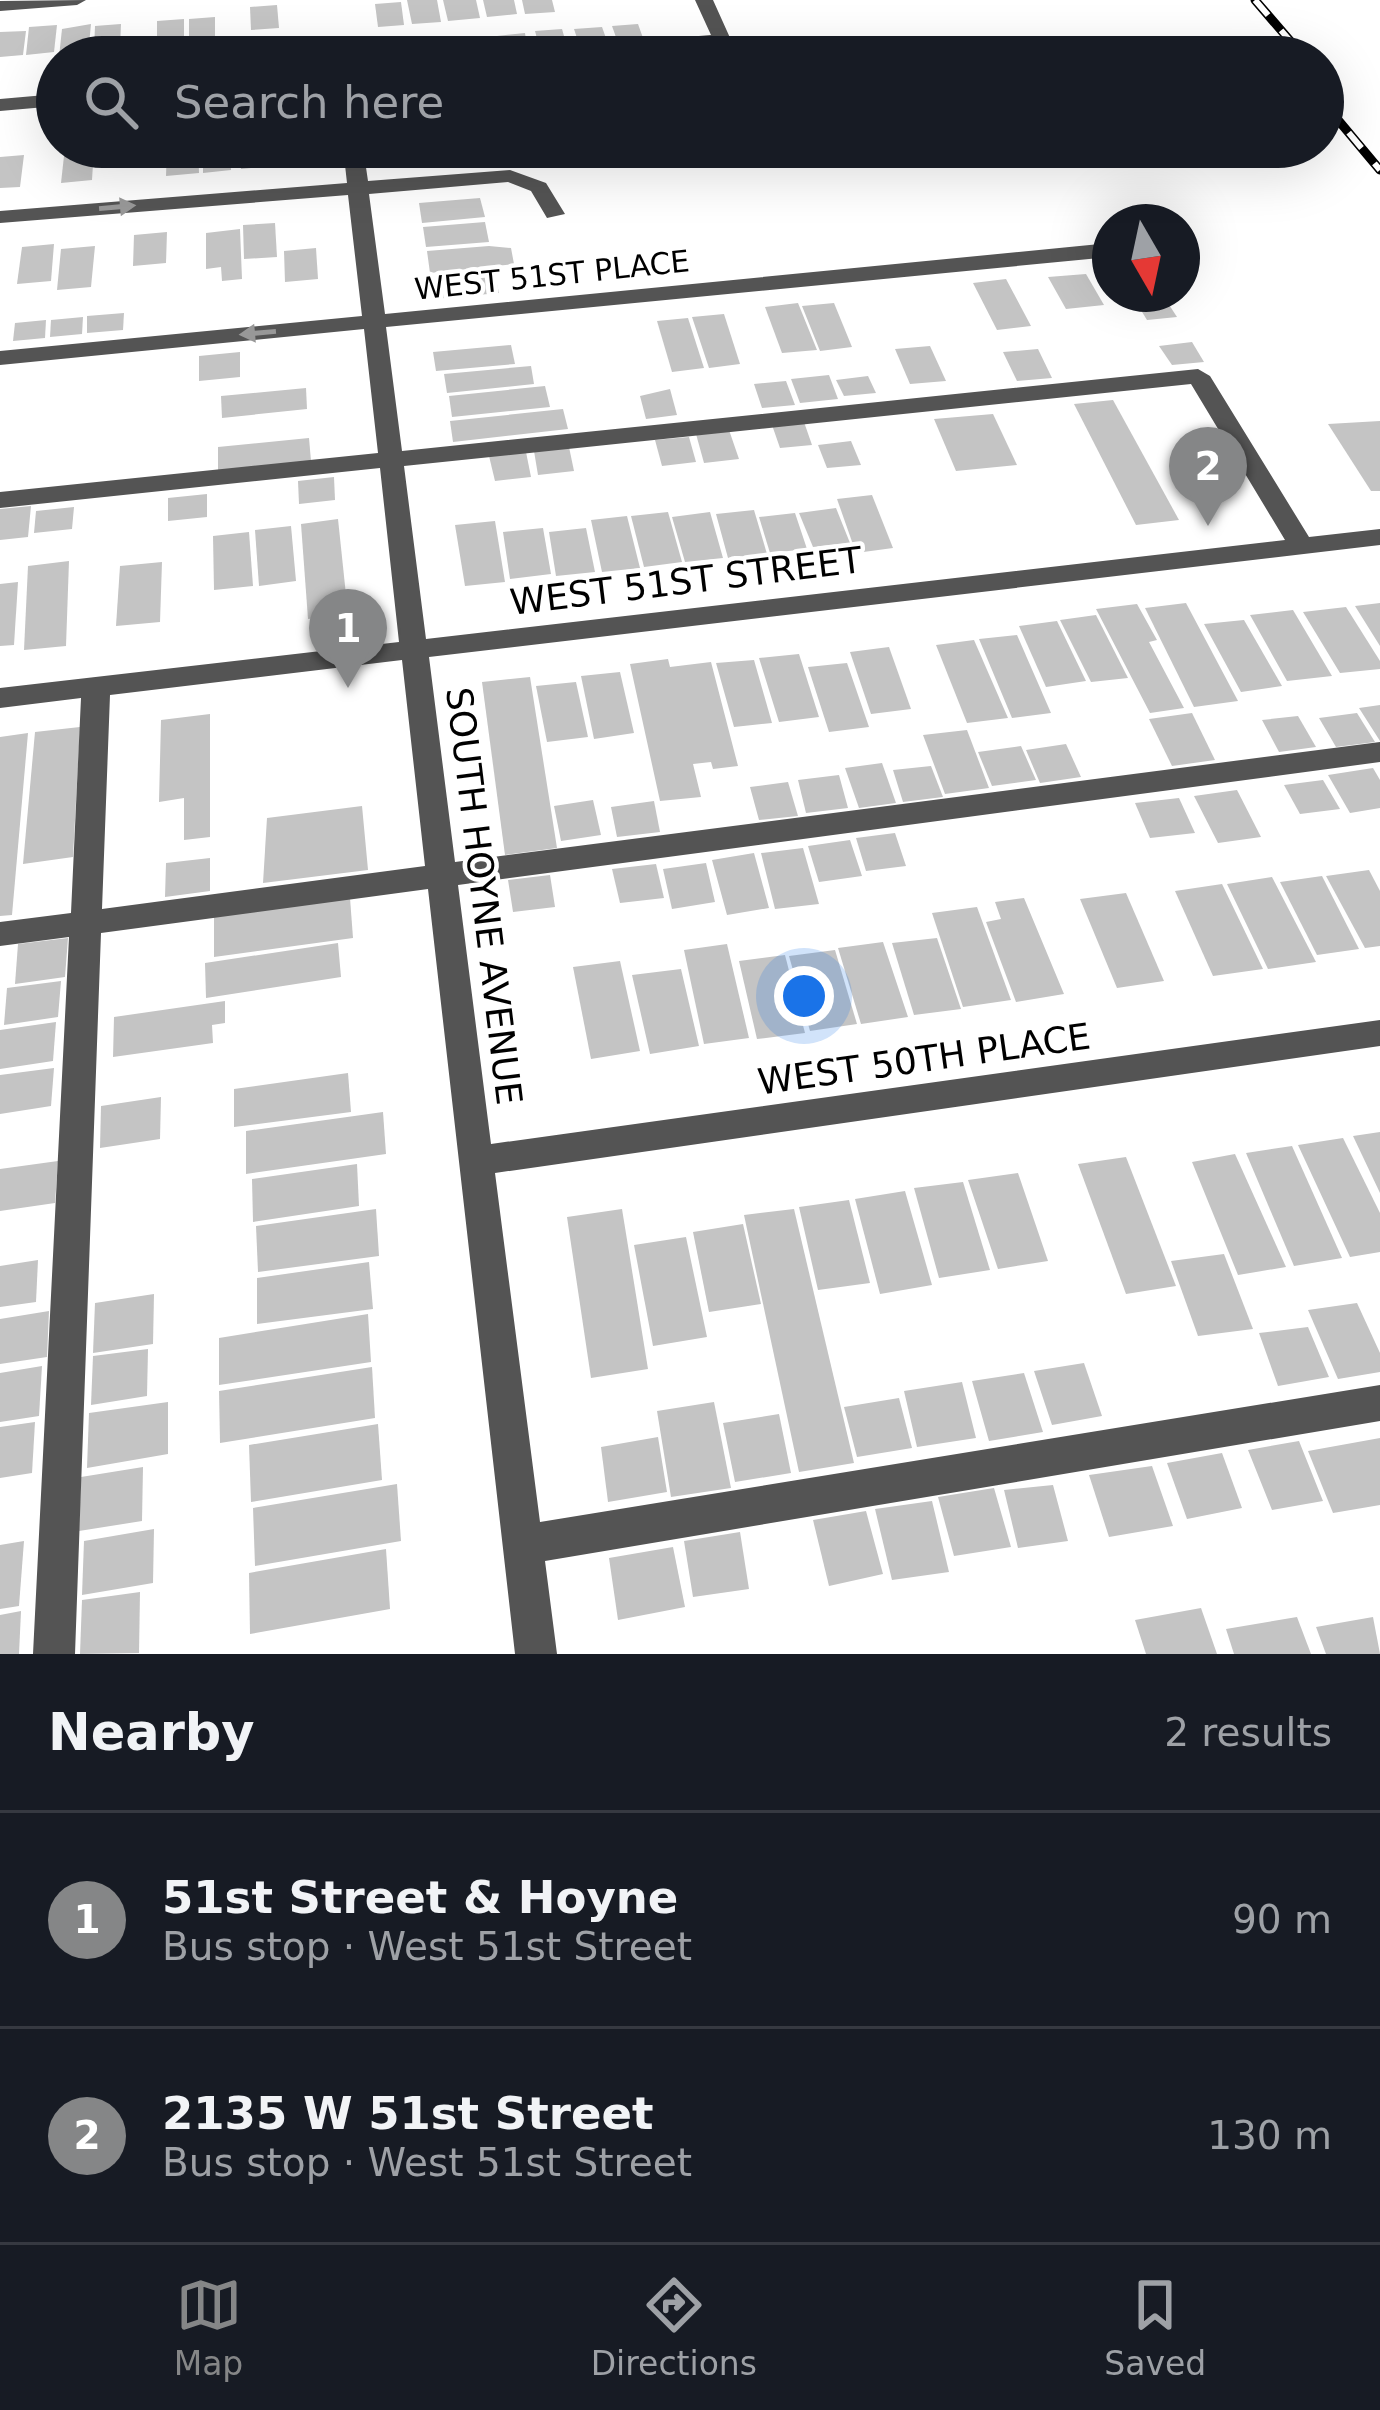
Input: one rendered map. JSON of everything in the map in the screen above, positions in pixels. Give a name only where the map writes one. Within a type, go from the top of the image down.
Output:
[{"type":"street","points":[[0,6],[77,0]]},
{"type":"street","points":[[704,0],[720,36]]},
{"type":"street","points":[[0,105],[36,102]]},
{"type":"street","name":"SOUTH HOYNE AVENUE","points":[[356,168],[536,1654]]},
{"type":"street","points":[[0,217],[510,176],[539,187],[554,214]]},
{"type":"street","name":"WEST 51ST PLACE","points":[[0,358],[1092,252]]},
{"type":"street","points":[[0,500],[1198,376],[1302,546]]},
{"type":"street","name":"WEST 51ST STREET","points":[[0,698],[1380,537]]},
{"type":"street","points":[[54,1654],[96,687]]},
{"type":"street","points":[[0,934],[1380,752]]},
{"type":"street","name":"WEST 50TH PLACE","points":[[478,1161],[1380,1033]]},
{"type":"street","points":[[523,1545],[1380,1402]]},
{"type":"building","points":[[407,0],[437,0],[441,22],[412,24]]},
{"type":"building","points":[[443,0],[476,0],[480,18],[448,21]]},
{"type":"building","points":[[483,0],[514,0],[517,14],[487,17]]},
{"type":"building","points":[[522,0],[552,0],[555,12],[525,14]]},
{"type":"building","points":[[401,2],[404,25],[378,27],[375,4]]},
{"type":"building","points":[[277,5],[279,28],[251,30],[250,7]]},
{"type":"building","points":[[215,17],[215,36],[189,36],[189,19]]},
{"type":"building","points":[[184,19],[184,36],[157,36],[157,21]]},
{"type":"building","points":[[91,24],[90,36],[61,36],[62,29]]},
{"type":"building","points":[[121,24],[120,36],[95,36],[95,26]]},
{"type":"building","points":[[638,24],[642,36],[616,36],[612,26]]},
{"type":"building","points":[[57,25],[56,36],[36,36],[36,54],[26,55],[29,27]]},
{"type":"building","points":[[602,27],[605,36],[576,36],[574,29]]},
{"type":"building","points":[[562,29],[564,36],[536,36],[535,31]]},
{"type":"building","points":[[26,31],[23,55],[0,57],[0,32]]},
{"type":"building","points":[[24,155],[20,187],[0,188],[0,157]]},
{"type":"building","points":[[63,168],[93,168],[92,180],[61,183]]},
{"type":"building","points":[[166,168],[199,168],[199,173],[166,176]]},
{"type":"building","points":[[203,168],[231,168],[231,170],[203,173]]},
{"type":"building","points":[[480,198],[485,217],[422,223],[419,203]]},
{"type":"building","points":[[485,222],[489,242],[426,247],[423,227]]},
{"type":"building","points":[[275,223],[277,257],[244,259],[243,225]]},
{"type":"building","points":[[240,229],[242,279],[222,281],[221,267],[206,269],[206,233]]},
{"type":"building","points":[[167,232],[166,263],[133,266],[134,235]]},
{"type":"building","points":[[54,244],[51,281],[17,284],[22,247]]},
{"type":"building","points":[[95,246],[91,287],[57,290],[61,249]]},
{"type":"building","points":[[316,248],[318,279],[285,282],[284,251]]},
{"type":"building","points":[[511,248],[514,264],[430,273],[427,251]]},
{"type":"building","points":[[494,271],[499,293],[434,299],[430,277]]},
{"type":"building","points":[[1086,274],[1092,284],[1092,306],[1066,309],[1048,277]]},
{"type":"building","points":[[1006,279],[1031,326],[997,330],[973,283]]},
{"type":"building","points":[[798,303],[817,350],[782,353],[765,307]]},
{"type":"building","points":[[834,303],[852,347],[820,351],[802,306]]},
{"type":"building","points":[[1142,312],[1174,312],[1177,317],[1147,320]]},
{"type":"building","points":[[124,313],[123,330],[87,333],[87,316]]},
{"type":"building","points":[[724,314],[740,364],[709,368],[692,317]]},
{"type":"building","points":[[83,317],[82,334],[50,337],[51,320]]},
{"type":"building","points":[[688,318],[704,368],[672,372],[657,321]]},
{"type":"building","points":[[46,320],[45,338],[13,341],[15,323]]},
{"type":"building","points":[[1192,342],[1204,362],[1172,365],[1159,346]]},
{"type":"building","points":[[511,345],[515,364],[436,371],[433,352]]},
{"type":"building","points":[[930,346],[946,381],[910,384],[895,349]]},
{"type":"building","points":[[1038,349],[1052,378],[1017,381],[1003,352]]},
{"type":"building","points":[[240,352],[240,377],[199,381],[199,356]]},
{"type":"building","points":[[531,366],[534,384],[447,393],[444,374]]},
{"type":"building","points":[[829,375],[838,399],[800,403],[791,379]]},
{"type":"building","points":[[868,376],[876,393],[844,396],[836,380]]},
{"type":"building","points":[[786,381],[795,405],[762,408],[754,384]]},
{"type":"building","points":[[545,386],[550,407],[452,417],[449,396]]},
{"type":"building","points":[[306,388],[307,409],[222,418],[221,396]]},
{"type":"building","points":[[670,389],[677,415],[646,419],[640,396]]},
{"type":"building","points":[[1113,400],[1179,520],[1136,525],[1074,404]]},
{"type":"building","points":[[563,409],[568,429],[453,442],[450,421]]},
{"type":"building","points":[[993,414],[1017,465],[956,471],[934,419]]},
{"type":"building","points":[[1380,421],[1380,491],[1371,491],[1328,424]]},
{"type":"building","points":[[804,422],[812,445],[780,448],[772,425]]},
{"type":"building","points":[[729,430],[739,459],[704,463],[696,434]]},
{"type":"building","points":[[689,437],[696,462],[662,466],[655,440]]},
{"type":"building","points":[[309,438],[311,461],[218,471],[218,447]]},
{"type":"building","points":[[851,441],[861,465],[827,468],[818,445]]},
{"type":"building","points":[[569,447],[574,471],[538,475],[534,451]]},
{"type":"building","points":[[526,452],[531,477],[495,481],[489,456]]},
{"type":"building","points":[[334,477],[335,500],[299,504],[298,481]]},
{"type":"building","points":[[207,494],[207,517],[168,521],[168,498]]},
{"type":"building","points":[[872,495],[893,548],[856,553],[837,499]]},
{"type":"building","points":[[31,506],[28,537],[0,540],[0,509]]},
{"type":"building","points":[[74,507],[72,529],[34,533],[36,511]]},
{"type":"building","points":[[836,508],[850,543],[813,547],[799,513]]},
{"type":"building","points":[[754,510],[767,554],[728,558],[716,514]]},
{"type":"building","points":[[668,512],[682,562],[644,567],[631,516]]},
{"type":"building","points":[[710,512],[723,558],[685,562],[672,517]]},
{"type":"building","points":[[795,513],[807,549],[770,553],[759,517]]},
{"type":"building","points":[[627,516],[640,568],[602,572],[591,520]]},
{"type":"building","points":[[338,519],[348,614],[308,619],[301,524]]},
{"type":"building","points":[[495,521],[505,582],[465,586],[455,525]]},
{"type":"building","points":[[291,526],[296,581],[259,586],[255,530]]},
{"type":"building","points":[[543,528],[551,574],[510,579],[503,532]]},
{"type":"building","points":[[586,528],[595,572],[556,576],[549,532]]},
{"type":"building","points":[[249,532],[253,586],[214,590],[213,536]]},
{"type":"building","points":[[69,561],[66,646],[24,650],[28,566]]},
{"type":"building","points":[[162,562],[160,622],[116,626],[120,566]]},
{"type":"building","points":[[18,582],[14,645],[0,646],[0,584]]},
{"type":"building","points":[[1186,603],[1238,701],[1194,707],[1145,608]]},
{"type":"building","points":[[1380,603],[1380,646],[1355,606]]},
{"type":"building","points":[[1137,604],[1157,640],[1149,642],[1184,708],[1150,713],[1096,609]]},
{"type":"building","points":[[1346,607],[1380,661],[1380,669],[1340,673],[1303,612]]},
{"type":"building","points":[[1293,610],[1332,676],[1287,681],[1250,615]]},
{"type":"building","points":[[1096,615],[1128,678],[1091,682],[1060,620]]},
{"type":"building","points":[[1244,620],[1282,686],[1241,692],[1204,624]]},
{"type":"building","points":[[1057,621],[1086,681],[1046,687],[1019,626]]},
{"type":"building","points":[[1017,635],[1051,713],[1012,718],[979,639]]},
{"type":"building","points":[[974,640],[1008,718],[967,723],[936,645]]},
{"type":"building","points":[[889,647],[911,709],[871,714],[850,652]]},
{"type":"building","points":[[799,654],[819,717],[779,722],[759,658]]},
{"type":"building","points":[[668,659],[670,667],[711,662],[738,766],[713,769],[711,762],[693,764],[701,797],[660,801],[630,664]]},
{"type":"building","points":[[754,660],[772,723],[734,727],[716,663]]},
{"type":"building","points":[[847,663],[869,727],[829,732],[808,667]]},
{"type":"building","points":[[620,672],[634,733],[594,739],[581,676]]},
{"type":"building","points":[[530,677],[557,848],[505,855],[482,682]]},
{"type":"building","points":[[576,682],[588,737],[547,742],[536,686]]},
{"type":"building","points":[[1380,705],[1380,741],[1359,708]]},
{"type":"building","points":[[1192,713],[1215,760],[1172,766],[1149,719]]},
{"type":"building","points":[[1357,713],[1375,742],[1336,747],[1319,718]]},
{"type":"building","points":[[210,714],[210,837],[184,840],[184,798],[159,802],[161,720]]},
{"type":"building","points":[[1298,716],[1316,747],[1279,752],[1262,720]]},
{"type":"building","points":[[80,727],[73,857],[23,864],[35,732]]},
{"type":"building","points":[[967,730],[989,788],[945,794],[923,735]]},
{"type":"building","points":[[28,733],[12,915],[0,916],[0,737]]},
{"type":"building","points":[[1066,744],[1081,777],[1040,783],[1026,750]]},
{"type":"building","points":[[1021,746],[1036,780],[992,786],[978,752]]},
{"type":"building","points":[[882,763],[896,803],[859,808],[845,768]]},
{"type":"building","points":[[931,766],[943,797],[903,802],[893,770]]},
{"type":"building","points":[[1373,768],[1380,780],[1380,808],[1350,813],[1328,775]]},
{"type":"building","points":[[839,775],[848,808],[806,813],[798,780]]},
{"type":"building","points":[[1323,780],[1340,809],[1300,814],[1284,785]]},
{"type":"building","points":[[788,782],[798,816],[759,820],[750,787]]},
{"type":"building","points":[[1237,790],[1261,837],[1218,843],[1194,796]]},
{"type":"building","points":[[1179,798],[1195,833],[1150,838],[1135,803]]},
{"type":"building","points":[[593,800],[601,835],[561,841],[554,806]]},
{"type":"building","points":[[654,801],[660,832],[617,837],[611,807]]},
{"type":"building","points":[[362,806],[368,870],[263,883],[267,818]]},
{"type":"building","points":[[895,833],[906,866],[866,871],[856,838]]},
{"type":"building","points":[[850,840],[862,876],[819,882],[808,846]]},
{"type":"building","points":[[803,848],[819,904],[775,909],[761,853]]},
{"type":"building","points":[[754,853],[769,908],[727,915],[712,860]]},
{"type":"building","points":[[210,858],[210,891],[165,897],[166,863]]},
{"type":"building","points":[[706,863],[715,902],[672,909],[663,869]]},
{"type":"building","points":[[656,864],[664,898],[620,903],[612,869]]},
{"type":"building","points":[[1369,870],[1380,891],[1380,946],[1365,948],[1326,876]]},
{"type":"building","points":[[550,875],[555,907],[513,912],[508,880]]},
{"type":"building","points":[[1322,876],[1359,949],[1317,955],[1280,882]]},
{"type":"building","points":[[1272,877],[1316,962],[1268,969],[1227,884]]},
{"type":"building","points":[[1222,884],[1263,969],[1213,976],[1175,891]]},
{"type":"building","points":[[1126,893],[1164,981],[1117,988],[1080,899]]},
{"type":"building","points":[[350,898],[353,938],[214,957],[214,917]]},
{"type":"building","points":[[1024,898],[1064,994],[1016,1002],[986,922],[1001,919],[995,902]]},
{"type":"building","points":[[977,907],[1011,1000],[963,1007],[932,913]]},
{"type":"building","points":[[68,938],[65,977],[15,984],[18,944]]},
{"type":"building","points":[[937,938],[961,1009],[914,1015],[892,943]]},
{"type":"building","points":[[883,942],[908,1017],[861,1024],[838,948]]},
{"type":"building","points":[[338,943],[341,977],[206,998],[205,963]]},
{"type":"building","points":[[727,944],[749,1038],[704,1044],[684,950]]},
{"type":"building","points":[[835,950],[857,1024],[810,1031],[789,956]]},
{"type":"building","points":[[785,955],[805,1033],[757,1039],[739,961]]},
{"type":"building","points":[[620,961],[640,1051],[591,1059],[573,967]]},
{"type":"building","points":[[681,969],[699,1046],[650,1054],[632,975]]},
{"type":"building","points":[[61,981],[58,1017],[4,1025],[7,988]]},
{"type":"building","points":[[225,1001],[225,1023],[212,1025],[213,1043],[113,1057],[114,1017]]},
{"type":"building","points":[[56,1022],[53,1061],[0,1069],[0,1030]]},
{"type":"building","points":[[54,1068],[51,1106],[0,1114],[0,1075]]},
{"type":"building","points":[[348,1073],[351,1112],[234,1127],[234,1089]]},
{"type":"building","points":[[161,1097],[160,1139],[100,1148],[101,1106]]},
{"type":"building","points":[[383,1112],[386,1154],[246,1174],[246,1131]]},
{"type":"building","points":[[1380,1132],[1380,1193],[1353,1136]]},
{"type":"building","points":[[1343,1138],[1380,1213],[1380,1252],[1350,1257],[1298,1145]]},
{"type":"building","points":[[1292,1146],[1342,1258],[1294,1266],[1246,1153]]},
{"type":"building","points":[[1235,1154],[1286,1267],[1238,1275],[1192,1162]]},
{"type":"building","points":[[1126,1157],[1176,1286],[1126,1294],[1078,1164]]},
{"type":"building","points":[[58,1161],[55,1203],[0,1211],[0,1169]]},
{"type":"building","points":[[357,1164],[359,1206],[253,1222],[252,1179]]},
{"type":"building","points":[[1018,1173],[1048,1261],[998,1269],[968,1180]]},
{"type":"building","points":[[963,1182],[990,1270],[939,1278],[914,1188]]},
{"type":"building","points":[[905,1191],[932,1285],[880,1294],[855,1199]]},
{"type":"building","points":[[849,1200],[870,1283],[818,1290],[799,1207]]},
{"type":"building","points":[[376,1209],[379,1256],[258,1272],[256,1226]]},
{"type":"building","points":[[622,1209],[648,1369],[591,1378],[567,1217]]},
{"type":"building","points":[[794,1209],[854,1463],[799,1472],[744,1215]]},
{"type":"building","points":[[743,1224],[761,1304],[709,1312],[693,1232]]},
{"type":"building","points":[[686,1237],[707,1337],[653,1346],[634,1245]]},
{"type":"building","points":[[1224,1254],[1253,1329],[1198,1336],[1171,1261]]},
{"type":"building","points":[[38,1260],[36,1302],[0,1307],[0,1266]]},
{"type":"building","points":[[369,1262],[373,1309],[257,1324],[257,1278]]},
{"type":"building","points":[[154,1294],[153,1344],[93,1353],[95,1303]]},
{"type":"building","points":[[1357,1303],[1380,1353],[1380,1372],[1338,1379],[1308,1310]]},
{"type":"building","points":[[49,1311],[47,1357],[0,1364],[0,1319]]},
{"type":"building","points":[[368,1314],[371,1362],[219,1385],[219,1338]]},
{"type":"building","points":[[1308,1327],[1329,1377],[1278,1386],[1259,1333]]},
{"type":"building","points":[[148,1349],[147,1396],[91,1405],[93,1356]]},
{"type":"building","points":[[1084,1363],[1102,1416],[1052,1425],[1034,1371]]},
{"type":"building","points":[[42,1366],[39,1416],[0,1422],[0,1373]]},
{"type":"building","points":[[372,1367],[375,1418],[220,1443],[219,1391]]},
{"type":"building","points":[[1024,1373],[1043,1432],[989,1441],[972,1381]]},
{"type":"building","points":[[962,1382],[976,1438],[917,1447],[904,1391]]},
{"type":"building","points":[[899,1398],[912,1448],[857,1457],[844,1407]]},
{"type":"building","points":[[168,1402],[168,1454],[87,1468],[89,1413]]},
{"type":"building","points":[[714,1402],[731,1488],[671,1497],[657,1411]]},
{"type":"building","points":[[779,1414],[791,1473],[735,1482],[723,1423]]},
{"type":"building","points":[[35,1422],[32,1473],[0,1478],[0,1427]]},
{"type":"building","points":[[378,1424],[382,1480],[251,1502],[249,1445]]},
{"type":"building","points":[[658,1437],[667,1492],[608,1502],[601,1447]]},
{"type":"building","points":[[1380,1438],[1380,1505],[1333,1513],[1308,1451]]},
{"type":"building","points":[[1299,1441],[1323,1501],[1272,1510],[1248,1450]]},
{"type":"building","points":[[1222,1453],[1242,1508],[1187,1519],[1167,1463]]},
{"type":"building","points":[[1152,1466],[1173,1526],[1109,1537],[1089,1475]]},
{"type":"building","points":[[143,1467],[142,1521],[79,1531],[81,1477]]},
{"type":"building","points":[[397,1484],[401,1541],[255,1566],[253,1508]]},
{"type":"building","points":[[1053,1485],[1068,1541],[1018,1548],[1004,1490]]},
{"type":"building","points":[[994,1488],[1011,1547],[954,1556],[938,1497]]},
{"type":"building","points":[[932,1501],[949,1572],[892,1580],[875,1509]]},
{"type":"building","points":[[866,1511],[883,1574],[829,1586],[813,1520]]},
{"type":"building","points":[[154,1529],[153,1583],[82,1595],[84,1541]]},
{"type":"building","points":[[740,1532],[749,1589],[693,1597],[684,1541]]},
{"type":"building","points":[[24,1541],[19,1606],[0,1609],[0,1545]]},
{"type":"building","points":[[673,1547],[685,1607],[618,1620],[609,1558]]},
{"type":"building","points":[[386,1549],[390,1609],[250,1634],[249,1573]]},
{"type":"building","points":[[140,1592],[139,1653],[80,1654],[82,1600]]},
{"type":"building","points":[[1201,1608],[1217,1654],[1146,1654],[1135,1620]]},
{"type":"building","points":[[21,1611],[19,1654],[0,1654],[0,1615]]},
{"type":"building","points":[[1297,1617],[1311,1654],[1234,1654],[1226,1629]]},
{"type":"building","points":[[1373,1617],[1380,1654],[1326,1654],[1316,1627]]},
{"type":"railway","points":[[1255,0],[1286,36]]},
{"type":"railway","points":[[1344,127],[1380,170]]},
{"type":"place","name":"2135 W 51st Street","points":[[1208,526]]},
{"type":"place","name":"51st Street & Hoyne","points":[[348,688]]}]
